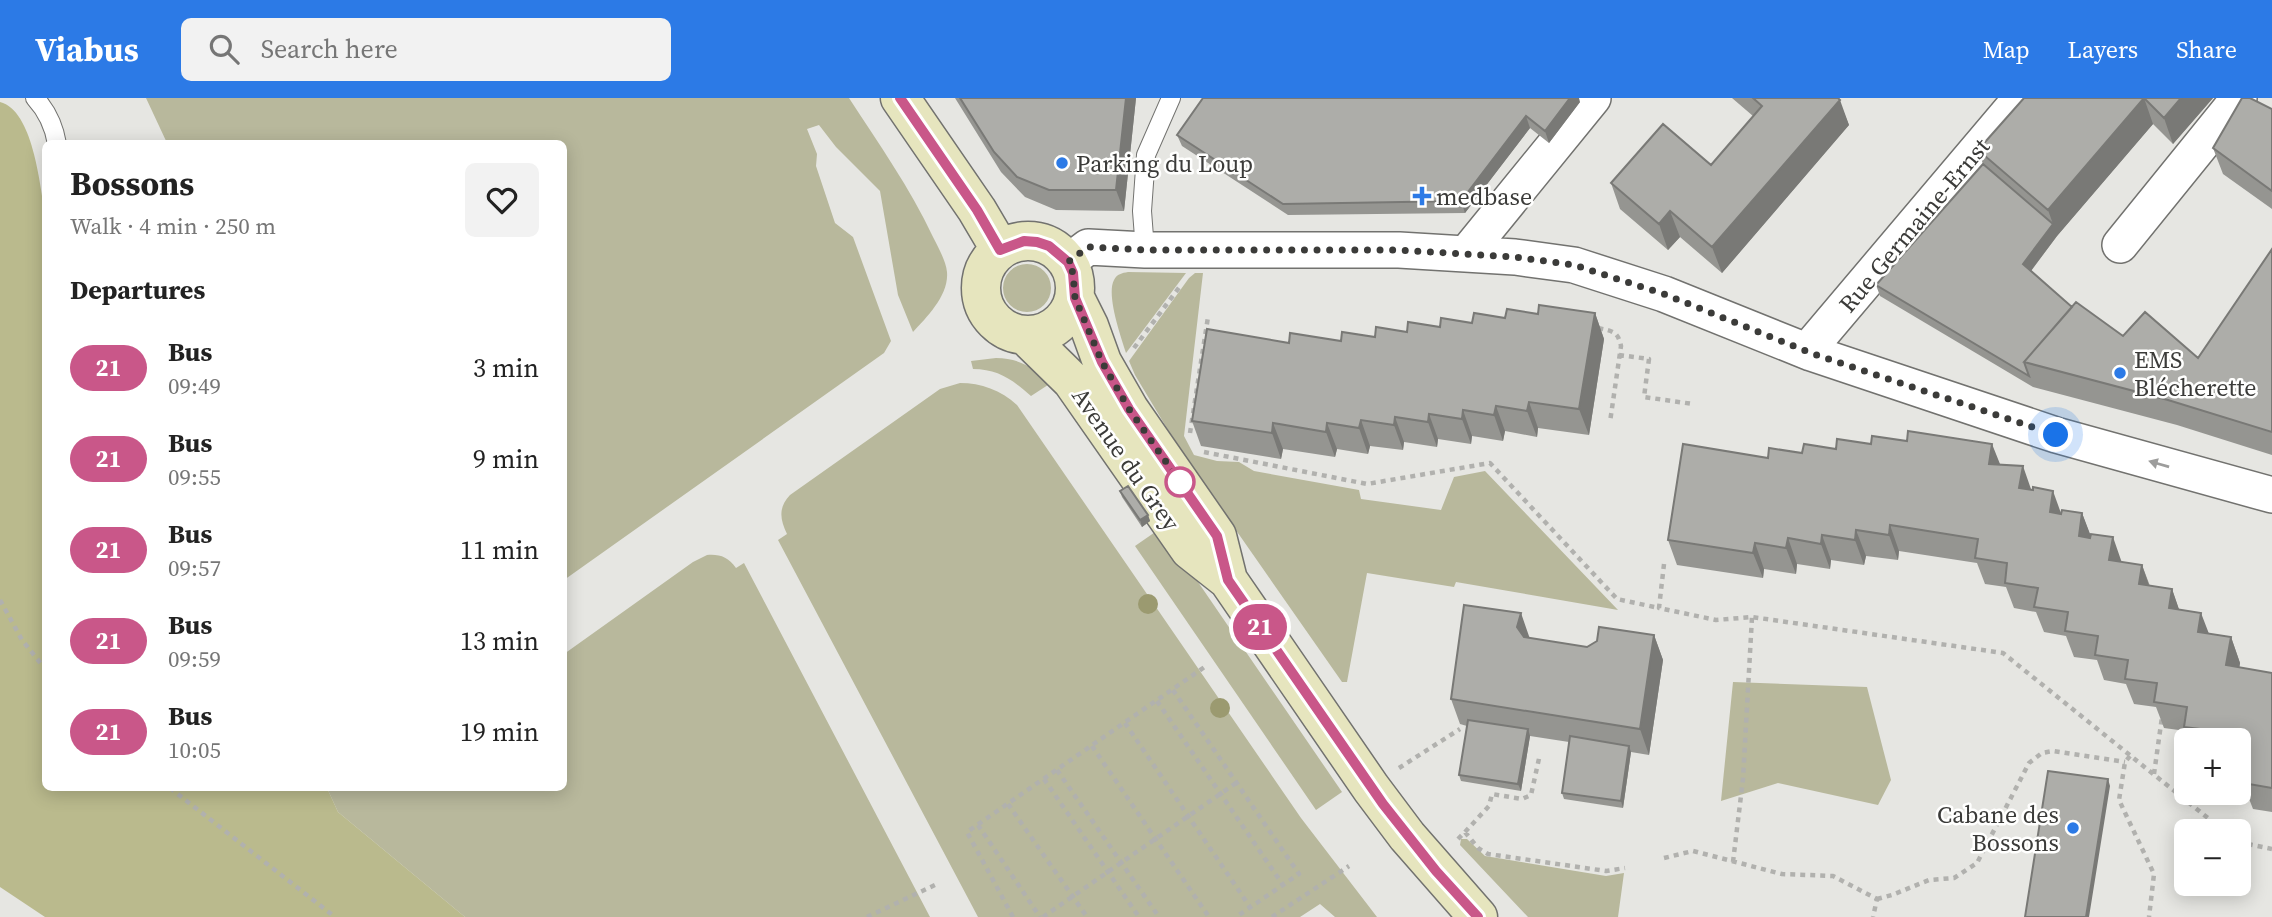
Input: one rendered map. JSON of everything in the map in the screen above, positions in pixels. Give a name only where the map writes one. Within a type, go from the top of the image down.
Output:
[{"type":"street","points":[[900,98],[977,210],[1000,250]]},
{"type":"street","points":[[1466,254],[1593,98]]},
{"type":"street","name":"Rue Germaine-Ernst","points":[[1807,351],[2021,98]]},
{"type":"street","points":[[2120,245],[2239,98]]},
{"type":"street","points":[[1071,280],[1049,246],[1024,241],[1000,250],[990,259],[983,272],[980,287],[982,302],[988,316],[999,327],[1012,334],[1026,336],[1049,331],[1061,323],[1070,311],[1071,280],[1088,247],[1145,250],[1399,250],[1515,257],[1574,265],[1664,294],[1807,351],[2056,435],[2272,495]]},
{"type":"street","name":"Avenue du Grey","points":[[1071,280],[1102,362],[1129,409],[1217,536],[1228,580]]},
{"type":"street","name":"Avenue du Grey","points":[[1026,336],[1072,381],[1190,550],[1228,580],[1378,798],[1436,871],[1478,917]]},
{"type":"lane","points":[[35,98],[42,105],[54,128],[56,140]]},
{"type":"lane","points":[[1145,250],[1142,211],[1146,155],[1171,98]]},
{"type":"path","points":[[1131,352],[1185,280]]},
{"type":"path","points":[[1190,438],[1208,317]]},
{"type":"path","points":[[1592,327],[1619,335],[1610,422]]},
{"type":"path","points":[[1619,355],[1649,359],[1644,397],[1693,404]]},
{"type":"path","points":[[1198,451],[1367,484],[1490,463],[1617,599],[1716,620],[1752,617],[2003,653],[2209,819]]},
{"type":"path","points":[[1659,608],[1664,564]]},
{"type":"path","points":[[0,600],[22,640],[42,665]]},
{"type":"path","points":[[1733,862],[1744,779],[1752,617]]},
{"type":"path","points":[[1013,917],[967,832],[1206,666]]},
{"type":"path","points":[[1173,690],[1299,874],[1236,917]]},
{"type":"path","points":[[1157,701],[1283,885]]},
{"type":"path","points":[[2154,775],[2163,709]]},
{"type":"path","points":[[1125,723],[1250,907]]},
{"type":"path","points":[[1396,769],[1461,729]]},
{"type":"path","points":[[1092,746],[1209,917]]},
{"type":"path","points":[[1664,859],[1693,851],[1782,874],[1833,876],[1877,898],[1892,895],[1929,880],[1954,878],[1977,863],[2029,763],[2035,757],[2053,751],[2125,762]]},
{"type":"path","points":[[1453,844],[1489,806],[1492,794],[1522,799],[1531,795],[1540,754]]},
{"type":"path","points":[[2130,756],[2125,762],[2119,800],[2154,874],[2148,917]]},
{"type":"path","points":[[1057,769],[1159,917]]},
{"type":"path","points":[[1044,779],[1139,917]]},
{"type":"path","points":[[978,825],[1042,917],[1236,783]]},
{"type":"path","points":[[174,791],[335,917]]},
{"type":"path","points":[[1008,804],[1087,917]]},
{"type":"path","points":[[1465,832],[1478,848],[1488,854],[1606,871],[1625,868]]},
{"type":"path","points":[[2251,845],[2272,849]]},
{"type":"path","points":[[1272,917],[1349,866]]},
{"type":"path","points":[[867,917],[935,885]]},
{"type":"path","points":[[1873,917],[1877,898]]},
{"type":"green space","points":[[146,98],[849,98],[894,166],[924,219],[943,259],[947,281],[936,305],[913,332],[898,295],[880,191],[836,147],[819,125],[807,129],[817,154],[816,166],[835,223],[853,237],[891,341],[884,353],[567,578],[567,140],[166,140]]},
{"type":"green space","points":[[0,102],[11,108],[27,133],[42,197],[42,791],[328,791],[338,812],[465,917],[45,917],[0,887]]},
{"type":"green space","points":[[1027,264],[1044,271],[1051,288],[1044,305],[1027,312],[1010,305],[1003,288],[1010,271]]},
{"type":"green space","points":[[1128,272],[1186,273],[1126,353],[1115,316],[1112,287],[1115,278]]},
{"type":"green space","points":[[1195,273],[1203,273],[1184,436],[1194,455],[1217,461],[1239,462],[1254,471],[1359,490],[1361,499],[1441,510],[1454,477],[1485,471],[1618,610],[1456,582],[1454,587],[1367,573],[1347,682],[1342,682],[1180,450],[1129,361]]},
{"type":"green space","points":[[996,358],[1026,365],[1051,383],[1031,396],[1005,376],[973,369],[971,361]]},
{"type":"green space","points":[[960,383],[990,388],[1017,405],[1301,818],[1377,917],[1335,917],[1320,904],[1300,917],[978,917],[778,540],[787,534],[781,514],[783,504],[790,495],[940,389]]},
{"type":"green space","points":[[1161,528],[1342,792],[1316,810],[1135,546]]},
{"type":"green space","points":[[707,555],[716,555],[730,561],[736,568],[744,563],[930,917],[465,917],[338,812],[328,791],[567,791],[567,652],[693,562]]},
{"type":"green space","points":[[1733,682],[1867,687],[1891,780],[1878,805],[1778,783],[1721,801]]},
{"type":"green space","points":[[1461,839],[1467,839],[1485,856],[1606,876],[1624,873],[1618,917],[1528,917],[1460,845]]},
{"type":"building","name":"Parking du Loup","points":[[960,98],[1126,98],[1116,190],[1049,190],[1017,177],[994,152]]},
{"type":"building","points":[[1203,98],[1570,98],[1545,131],[1526,116],[1461,201],[1283,204],[1177,135]]},
{"type":"building","points":[[1753,98],[1840,100],[1712,247],[1670,211],[1659,224],[1611,183],[1663,124],[1711,165],[1762,106]]},
{"type":"building","points":[[2024,98],[2144,98],[2048,210],[1978,150]]},
{"type":"building","points":[[2144,98],[2181,98],[2164,118]]},
{"type":"building","points":[[2242,98],[2250,98],[2272,109],[2272,191],[2213,148]]},
{"type":"building","points":[[1983,164],[2053,224],[2023,264],[2072,307],[2024,362],[2029,376],[1876,285]]},
{"type":"building","name":"EMS Blécherette","points":[[2272,249],[2272,432],[2168,400],[2024,362],[2076,302],[2123,336],[2145,312],[2198,358]]},
{"type":"building","points":[[1539,305],[1595,313],[1579,409],[1529,402],[1527,411],[1496,406],[1494,415],[1463,410],[1462,419],[1429,414],[1428,422],[1395,417],[1394,425],[1361,420],[1359,428],[1327,423],[1326,432],[1273,423],[1272,433],[1192,421],[1207,329],[1289,343],[1290,333],[1341,341],[1342,332],[1375,337],[1376,327],[1407,332],[1408,322],[1440,327],[1441,318],[1472,323],[1474,313],[1505,318],[1507,309],[1538,314]]},
{"type":"building","points":[[1908,431],[1992,444],[1989,464],[2023,466],[2019,488],[2033,490],[2033,487],[2053,491],[2050,512],[2061,514],[2062,510],[2082,513],[2079,536],[2090,538],[2091,534],[2113,537],[2109,560],[2142,565],[2139,584],[2172,589],[2169,608],[2201,613],[2198,632],[2231,637],[2226,665],[2272,673],[2272,788],[2251,784],[2251,728],[2184,727],[2187,707],[2154,702],[2157,683],[2125,679],[2128,660],[2095,655],[2098,636],[2065,631],[2068,612],[2034,607],[2038,588],[2005,583],[2007,563],[1975,558],[1978,539],[1890,525],[1889,535],[1856,530],[1855,540],[1822,535],[1821,544],[1788,538],[1786,548],[1755,543],[1753,553],[1668,540],[1683,444],[1768,458],[1769,448],[1802,453],[1804,444],[1836,449],[1837,439],[1871,444],[1872,436],[1907,441]]},
{"type":"building","points":[[1128,486],[1148,515],[1140,520],[1120,491]]},
{"type":"building","points":[[1464,605],[1521,613],[1517,627],[1524,637],[1587,647],[1597,641],[1599,627],[1654,635],[1640,729],[1451,699]]},
{"type":"building","points":[[1468,720],[1528,729],[1518,784],[1459,775]]},
{"type":"building","points":[[1570,736],[1629,746],[1621,801],[1562,793]]},
{"type":"building","name":"Cabane des Bossons","points":[[2048,771],[2108,779],[2086,917],[2025,917]]},
{"type":"bus line","name":"21","points":[[900,98],[977,210],[1000,250],[1024,241],[1037,242],[1049,246],[1068,262],[1073,273],[1075,298],[1102,362],[1129,409],[1217,536],[1228,580],[1383,804],[1436,871],[1478,917]]},
{"type":"place","name":"Parking du Loup","points":[[1062,163]]},
{"type":"place","name":"medbase","points":[[1422,196]]},
{"type":"place","name":"EMS Blécherette","points":[[2120,373]]},
{"type":"place","name":"Cabane des Bossons","points":[[2073,828]]},
{"type":"route","points":[[1180,482],[1129,409],[1102,362],[1075,298],[1073,273],[1068,262],[1088,247],[1145,250],[1399,250],[1515,257],[1574,265],[1664,294],[1811,353],[2056,435]]}]
